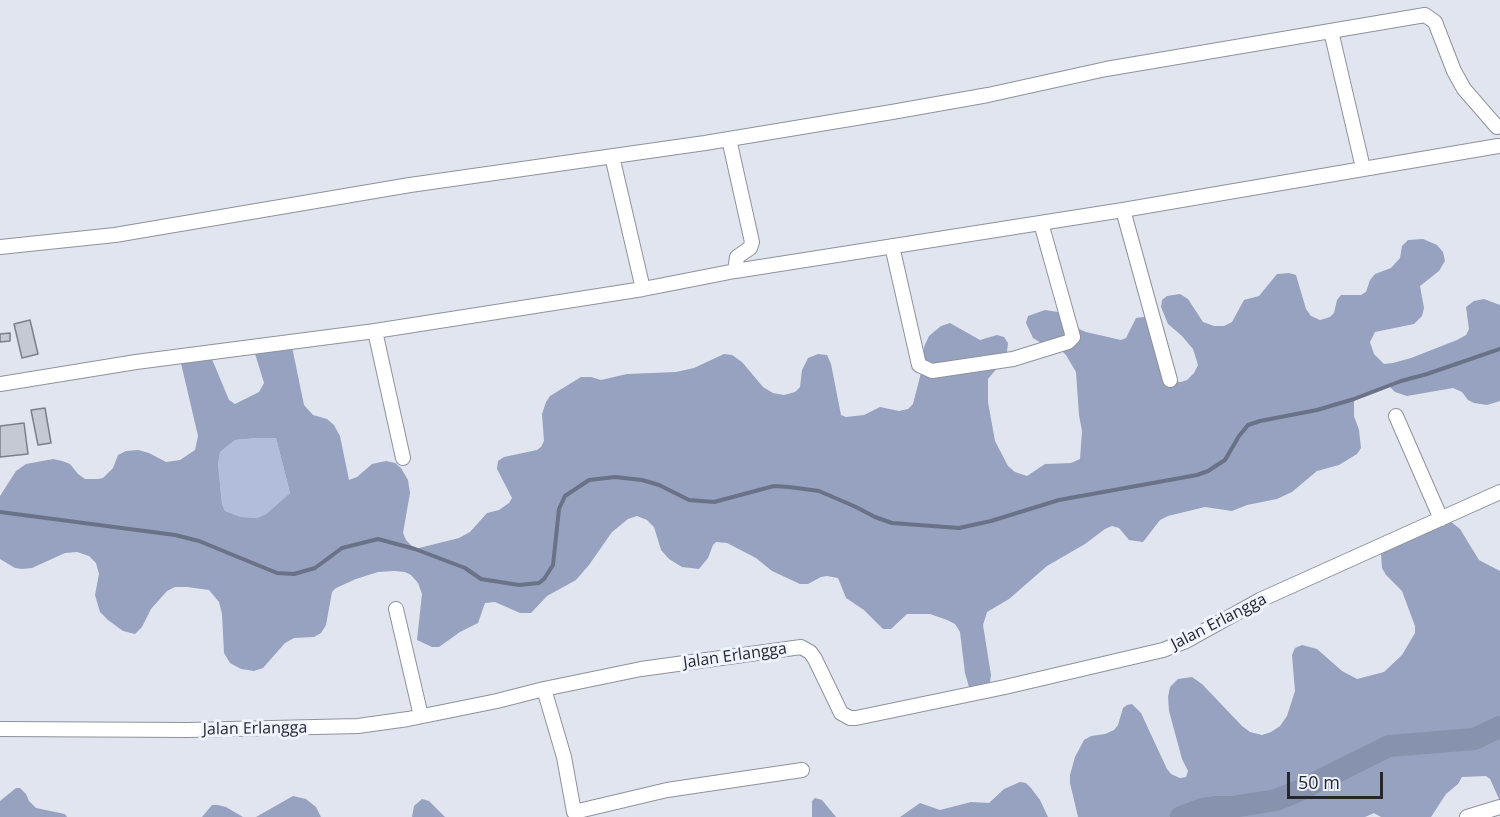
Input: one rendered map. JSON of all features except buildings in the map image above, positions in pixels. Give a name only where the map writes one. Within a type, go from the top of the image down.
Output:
[{"type":"street","points":[[0,384],[136,362],[375,331],[642,290],[735,271],[1124,210],[1363,168],[1499,150],[1498,125],[1464,88],[1454,70],[1435,22],[1428,16],[1414,16],[1106,69],[988,95],[729,139],[411,185],[115,235],[1,244]]},
{"type":"street","points":[[1331,31],[1363,168]]},
{"type":"street","points":[[729,139],[752,242],[750,248],[737,257],[735,271]]},
{"type":"street","points":[[612,156],[642,290]]},
{"type":"street","points":[[1124,210],[1170,380]]},
{"type":"street","points":[[892,246],[920,365],[932,371],[1013,359],[1068,342],[1073,337],[1041,223]]},
{"type":"street","points":[[375,331],[403,458]]},
{"type":"street","points":[[1396,416],[1441,519]]},
{"type":"street","name":"Jalan Erlangga","points":[[1,724],[299,728],[358,726],[497,701],[544,688],[642,669],[801,647],[810,652],[815,659],[841,713],[850,718],[856,718],[1005,687],[1163,650],[1186,641],[1260,600],[1500,492]]},
{"type":"street","points":[[396,609],[421,716]]},
{"type":"street","points":[[544,688],[564,757],[574,812],[667,790],[802,770]]},
{"type":"street","points":[[1467,817],[1500,807]]},
{"type":"shaded area","points":[[1423,239],[1437,245],[1443,252],[1445,261],[1439,271],[1420,286],[1424,308],[1422,316],[1414,324],[1375,332],[1370,342],[1374,354],[1384,364],[1393,363],[1457,340],[1466,335],[1469,329],[1466,307],[1474,301],[1484,299],[1500,305],[1500,401],[1487,405],[1474,403],[1468,400],[1462,392],[1453,388],[1407,396],[1395,392],[1389,386],[1354,400],[1354,416],[1359,430],[1361,448],[1357,454],[1339,465],[1317,471],[1292,492],[1277,499],[1247,505],[1232,511],[1205,507],[1168,516],[1160,520],[1143,542],[1129,540],[1119,528],[1112,526],[1105,529],[1085,544],[1047,566],[1009,599],[987,612],[983,625],[991,675],[989,690],[971,694],[965,673],[960,632],[955,624],[947,620],[930,614],[907,614],[891,629],[883,629],[864,610],[846,598],[838,578],[827,576],[808,584],[800,584],[772,571],[756,558],[727,543],[716,542],[699,569],[682,567],[669,559],[661,550],[654,527],[647,520],[637,516],[628,519],[612,532],[576,580],[547,596],[531,613],[520,613],[495,602],[485,603],[478,623],[439,647],[432,647],[417,640],[422,594],[418,583],[405,572],[378,572],[336,588],[332,592],[326,625],[321,633],[314,637],[294,638],[285,643],[263,668],[254,671],[241,669],[230,663],[224,653],[222,614],[219,602],[209,590],[175,587],[167,591],[151,609],[142,627],[135,634],[123,631],[100,612],[95,595],[99,574],[96,563],[89,556],[77,552],[65,553],[32,568],[22,569],[15,568],[0,559],[0,496],[16,471],[26,464],[53,459],[70,464],[85,479],[98,479],[103,478],[113,468],[118,455],[126,451],[138,450],[149,453],[166,462],[180,460],[195,450],[198,436],[180,359],[209,352],[229,400],[235,404],[259,392],[264,383],[253,347],[291,342],[304,405],[313,415],[327,419],[334,425],[340,436],[349,480],[357,477],[372,464],[386,461],[395,463],[401,468],[408,480],[410,493],[403,533],[415,549],[459,538],[470,532],[487,513],[499,510],[509,503],[512,498],[497,469],[498,461],[504,457],[537,450],[541,447],[544,441],[542,414],[546,402],[550,396],[581,377],[601,380],[627,374],[676,372],[694,368],[724,354],[732,355],[742,362],[763,387],[773,393],[784,395],[795,392],[800,387],[802,370],[808,358],[818,354],[827,355],[831,364],[841,415],[846,417],[864,415],[880,407],[899,411],[908,409],[913,404],[924,361],[924,347],[929,336],[941,326],[950,323],[980,340],[997,335],[1004,337],[1008,343],[1003,361],[988,379],[988,402],[995,441],[1008,466],[1015,472],[1027,476],[1045,464],[1071,463],[1080,459],[1082,431],[1076,372],[1060,349],[1033,338],[1026,323],[1028,316],[1045,310],[1058,312],[1066,316],[1079,329],[1121,340],[1126,338],[1136,318],[1151,316],[1167,381],[1181,382],[1194,373],[1198,365],[1193,349],[1168,324],[1161,307],[1162,300],[1167,296],[1180,294],[1188,299],[1203,322],[1214,326],[1224,326],[1232,322],[1244,300],[1259,296],[1277,274],[1289,273],[1296,275],[1306,309],[1311,316],[1320,320],[1334,313],[1337,300],[1341,295],[1361,295],[1366,292],[1375,274],[1391,268],[1400,258],[1402,246],[1408,240]],"holes":[[[276,438],[290,493],[266,514],[257,518],[241,517],[225,511],[222,504],[218,464],[220,452],[235,440]]]},
{"type":"shaded area","points":[[276,438],[290,493],[266,514],[257,518],[241,517],[225,511],[222,504],[218,464],[220,452],[235,440]]},
{"type":"shaded area","points":[[1450,521],[1460,529],[1479,560],[1500,571],[1500,801],[1490,779],[1486,776],[1462,777],[1458,784],[1446,794],[1431,817],[1381,817],[1374,813],[1365,817],[1078,817],[1070,783],[1075,757],[1084,740],[1114,730],[1118,725],[1123,708],[1127,705],[1132,704],[1141,713],[1171,774],[1180,778],[1186,777],[1188,771],[1182,759],[1169,711],[1170,687],[1178,679],[1192,677],[1202,684],[1242,726],[1250,732],[1262,735],[1280,726],[1287,716],[1295,691],[1292,655],[1295,648],[1302,645],[1317,649],[1342,671],[1357,679],[1384,672],[1402,655],[1415,633],[1415,626],[1402,591],[1382,568],[1381,554],[1385,544]]},
{"type":"shaded area","points":[[1020,782],[1026,783],[1031,788],[1048,817],[900,817],[920,803],[940,810],[971,802],[989,803],[1004,789]]},
{"type":"shaded area","points":[[16,788],[20,788],[26,794],[36,808],[65,814],[67,817],[0,817],[0,801]]},
{"type":"shaded area","points":[[293,796],[306,799],[316,807],[321,817],[256,817]]},
{"type":"shaded area","points":[[815,798],[822,800],[836,817],[812,817],[812,801]]},
{"type":"shaded area","points":[[422,799],[429,801],[445,817],[412,817],[414,806]]},
{"type":"shaded area","points":[[212,805],[226,807],[243,817],[202,817]]},
{"type":"waterway","points":[[0,512],[175,535],[199,541],[277,573],[294,574],[315,568],[342,548],[378,539],[415,549],[465,568],[481,579],[519,585],[539,583],[553,565],[559,509],[565,496],[589,480],[615,477],[642,480],[659,485],[689,500],[714,502],[774,486],[789,487],[819,491],[892,523],[959,528],[991,521],[1059,500],[1197,475],[1225,460],[1248,425],[1317,410],[1354,399],[1401,381],[1500,349]]},
{"type":"waterway","points":[[1181,817],[1202,809],[1276,800],[1389,746],[1474,739],[1500,727]]}]
